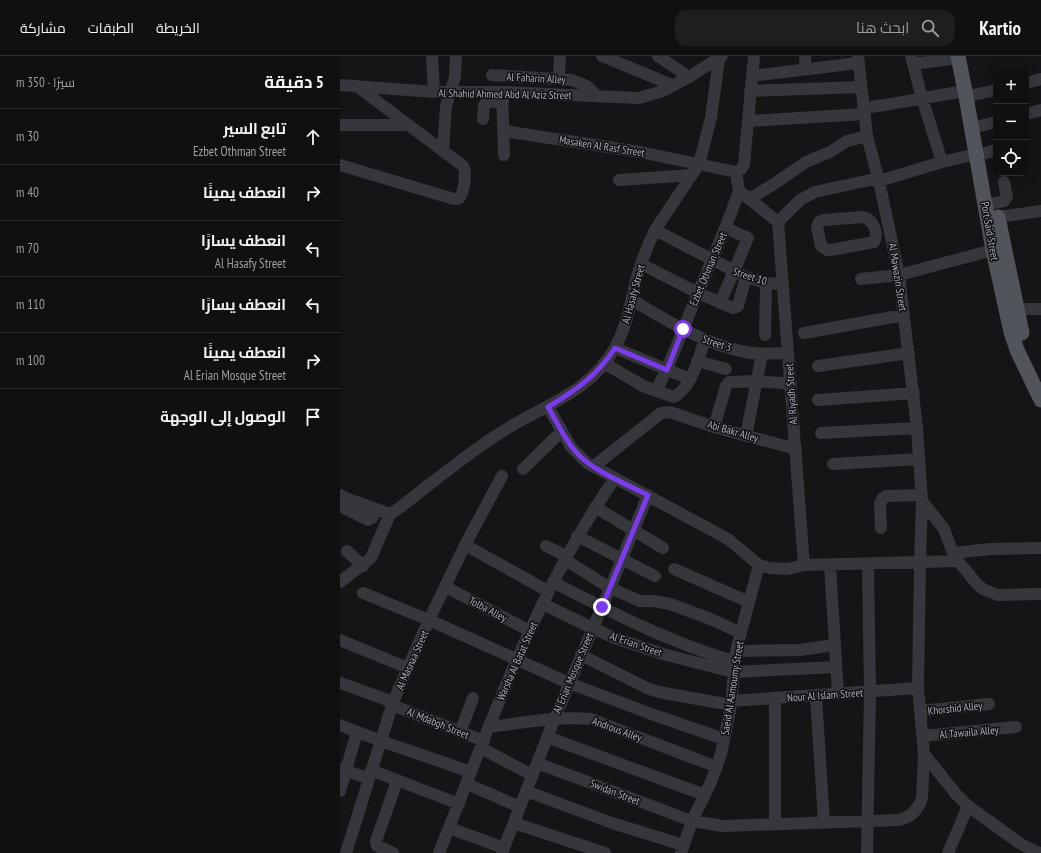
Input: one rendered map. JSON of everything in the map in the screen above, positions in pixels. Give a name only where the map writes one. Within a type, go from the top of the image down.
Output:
[{"type":"main road","name":"Port Said Street","points":[[961,57],[969,93],[986,152],[993,250],[1011,332],[1017,350],[1041,400]]},
{"type":"main road","name":"Port Said Street","points":[[969,93],[980,126],[986,152],[1016,309],[1027,348],[1041,378]]},
{"type":"street","points":[[432,56],[434,92]]},
{"type":"street","points":[[443,151],[446,106],[455,77],[456,56]]},
{"type":"street","points":[[602,56],[672,85]]},
{"type":"street","points":[[658,56],[689,77]]},
{"type":"street","points":[[673,56],[689,77]]},
{"type":"street","points":[[754,56],[744,165],[736,172],[739,191],[778,222],[800,200],[815,192],[879,179],[986,152]]},
{"type":"street","points":[[805,56],[806,69]]},
{"type":"street","points":[[558,57],[559,78]]},
{"type":"street","name":"Al Shahid Ahmed Abd Al Aziz Street","points":[[340,85],[503,96],[643,97],[655,94],[689,77],[721,57]]},
{"type":"street","name":"Al Hasafy Street","points":[[390,514],[500,432],[548,407],[580,388],[590,380],[615,348],[623,332],[641,264],[655,230],[699,164],[712,118],[721,57]]},
{"type":"street","points":[[942,162],[912,60],[961,57]]},
{"type":"street","points":[[752,76],[806,69],[858,59]]},
{"type":"street","name":"Al Mawazin Street","points":[[858,59],[867,136],[891,231],[899,275],[914,393],[922,498],[918,688],[924,754]]},
{"type":"street","name":"Al Faharin Alley","points":[[492,75],[559,78],[580,82],[587,86],[598,97]]},
{"type":"street","points":[[1029,82],[1041,79]]},
{"type":"street","points":[[340,165],[458,199],[462,192],[465,168],[358,87]]},
{"type":"street","points":[[750,91],[861,87]]},
{"type":"street","points":[[748,121],[864,111],[922,98],[993,90]]},
{"type":"street","points":[[483,119],[485,103],[503,96],[504,155]]},
{"type":"street","points":[[1029,113],[1041,110]]},
{"type":"street","points":[[980,126],[993,123]]},
{"type":"street","points":[[340,125],[408,125]]},
{"type":"street","name":"Masaken Al Rasf Street","points":[[504,130],[640,152],[736,172]]},
{"type":"street","points":[[749,199],[806,162],[830,152],[846,141],[867,136]]},
{"type":"street","points":[[619,180],[692,175]]},
{"type":"street","points":[[996,210],[1007,197],[1004,182]]},
{"type":"street","name":"Ezbet Othman Street","points":[[656,391],[667,370],[726,228],[739,191]]},
{"type":"street","points":[[996,210],[1041,211]]},
{"type":"street","points":[[866,218],[869,219],[874,225],[875,234],[876,239],[872,242],[827,250],[821,246],[819,242],[817,227],[819,222],[822,220],[866,218]]},
{"type":"street","name":"Al Riyadh Street","points":[[778,222],[804,566]]},
{"type":"street","points":[[720,303],[748,238],[726,228]]},
{"type":"street","name":"Street 10","points":[[655,230],[746,277],[766,283],[783,284]]},
{"type":"street","points":[[875,234],[891,231]]},
{"type":"street","points":[[861,279],[899,275],[993,250]]},
{"type":"street","points":[[641,264],[698,293],[733,308],[736,308],[746,277]]},
{"type":"street","points":[[765,335],[766,283]]},
{"type":"street","name":"Street 3","points":[[632,300],[705,340],[746,352],[762,354],[788,353]]},
{"type":"street","points":[[1016,309],[1041,310]]},
{"type":"street","points":[[804,333],[904,315]]},
{"type":"street","points":[[604,363],[643,386],[674,397],[690,379],[705,340]]},
{"type":"street","points":[[615,348],[690,379]]},
{"type":"street","points":[[818,366],[909,353]]},
{"type":"street","points":[[746,436],[762,354]]},
{"type":"street","points":[[697,361],[726,369]]},
{"type":"street","points":[[714,427],[727,383],[733,381],[757,380],[790,384]]},
{"type":"street","points":[[818,400],[914,393]]},
{"type":"street","points":[[548,407],[576,453],[593,467],[728,539],[760,565],[770,568],[788,569],[804,566],[920,563],[991,549],[1041,548]]},
{"type":"street","name":"Abi Bakr Alley","points":[[593,467],[661,413],[670,412],[714,427],[796,449]]},
{"type":"street","points":[[821,433],[917,428]]},
{"type":"street","points":[[523,469],[562,431]]},
{"type":"street","points":[[833,464],[919,460]]},
{"type":"street","name":"Al Masnaa Street","points":[[346,853],[345,834],[370,774],[393,703],[429,620],[465,545],[502,476]]},
{"type":"street","name":"Warsha Al Batat Street","points":[[439,853],[516,660],[565,557],[595,507],[615,478]]},
{"type":"street","name":"Al Erian Mosque Street","points":[[504,851],[554,720],[648,495]]},
{"type":"street","points":[[880,528],[880,504],[882,499],[887,496],[922,498],[944,529],[956,557],[977,584],[988,592],[998,594],[1041,594]]},
{"type":"street","points":[[340,582],[346,576],[369,561],[390,514],[342,497]]},
{"type":"street","points":[[595,507],[664,548]]},
{"type":"street","points":[[577,536],[655,576]]},
{"type":"street","points":[[465,545],[551,586],[602,607],[673,640],[734,661],[836,667]]},
{"type":"street","points":[[546,546],[565,557],[610,588],[639,601],[653,601],[670,604],[708,618],[741,633]]},
{"type":"street","points":[[347,551],[363,566]]},
{"type":"street","points":[[867,853],[870,692],[868,564]]},
{"type":"street","name":"Saeid Al Aamoumy Street","points":[[682,849],[692,821],[717,767],[731,703],[734,661],[760,565]]},
{"type":"street","points":[[830,565],[838,694]]},
{"type":"street","points":[[674,569],[749,602]]},
{"type":"street","name":"Tolba Alley","points":[[446,587],[530,631]]},
{"type":"street","points":[[363,593],[429,620],[569,683],[654,715],[724,739]]},
{"type":"street","name":"Al Erian Street","points":[[543,604],[592,628],[663,654],[734,661]]},
{"type":"street","points":[[340,640],[408,668]]},
{"type":"street","points":[[734,661],[835,645]]},
{"type":"street","name":"Nour Al Islam Street","points":[[581,655],[649,689],[659,692],[731,703],[918,688]]},
{"type":"street","name":"Al Mdabgh Street","points":[[340,683],[393,703],[460,732],[532,775]]},
{"type":"street","points":[[816,696],[824,822]]},
{"type":"street","points":[[460,732],[473,698]]},
{"type":"street","points":[[775,699],[775,824]]},
{"type":"street","name":"Khorshid Alley","points":[[920,711],[989,704]]},
{"type":"street","name":"Androus Alley","points":[[489,727],[581,718],[600,721],[717,767]]},
{"type":"street","points":[[340,725],[381,741],[471,772]]},
{"type":"street","name":"Al Tawaila Alley","points":[[923,736],[1016,727]]},
{"type":"street","points":[[340,791],[343,770],[357,732]]},
{"type":"street","points":[[547,738],[705,795]]},
{"type":"street","points":[[924,754],[956,794],[968,806],[1015,840],[1039,853]]},
{"type":"street","name":"Swidan Street","points":[[537,763],[692,821],[723,826],[902,819],[915,812],[922,798],[924,754]]},
{"type":"street","points":[[343,770],[397,780],[459,804]]},
{"type":"street","points":[[393,853],[377,846],[376,841],[397,780]]},
{"type":"street","points":[[467,784],[520,807]]},
{"type":"street","points":[[526,791],[682,849]]},
{"type":"street","points":[[948,853],[968,806]]},
{"type":"street","points":[[514,823],[605,853]]},
{"type":"street","points":[[449,828],[504,851]]},
{"type":"route","points":[[602,607],[648,495],[593,467],[581,458],[571,447],[548,407],[580,388],[590,380],[615,348],[667,370],[683,329]]}]
